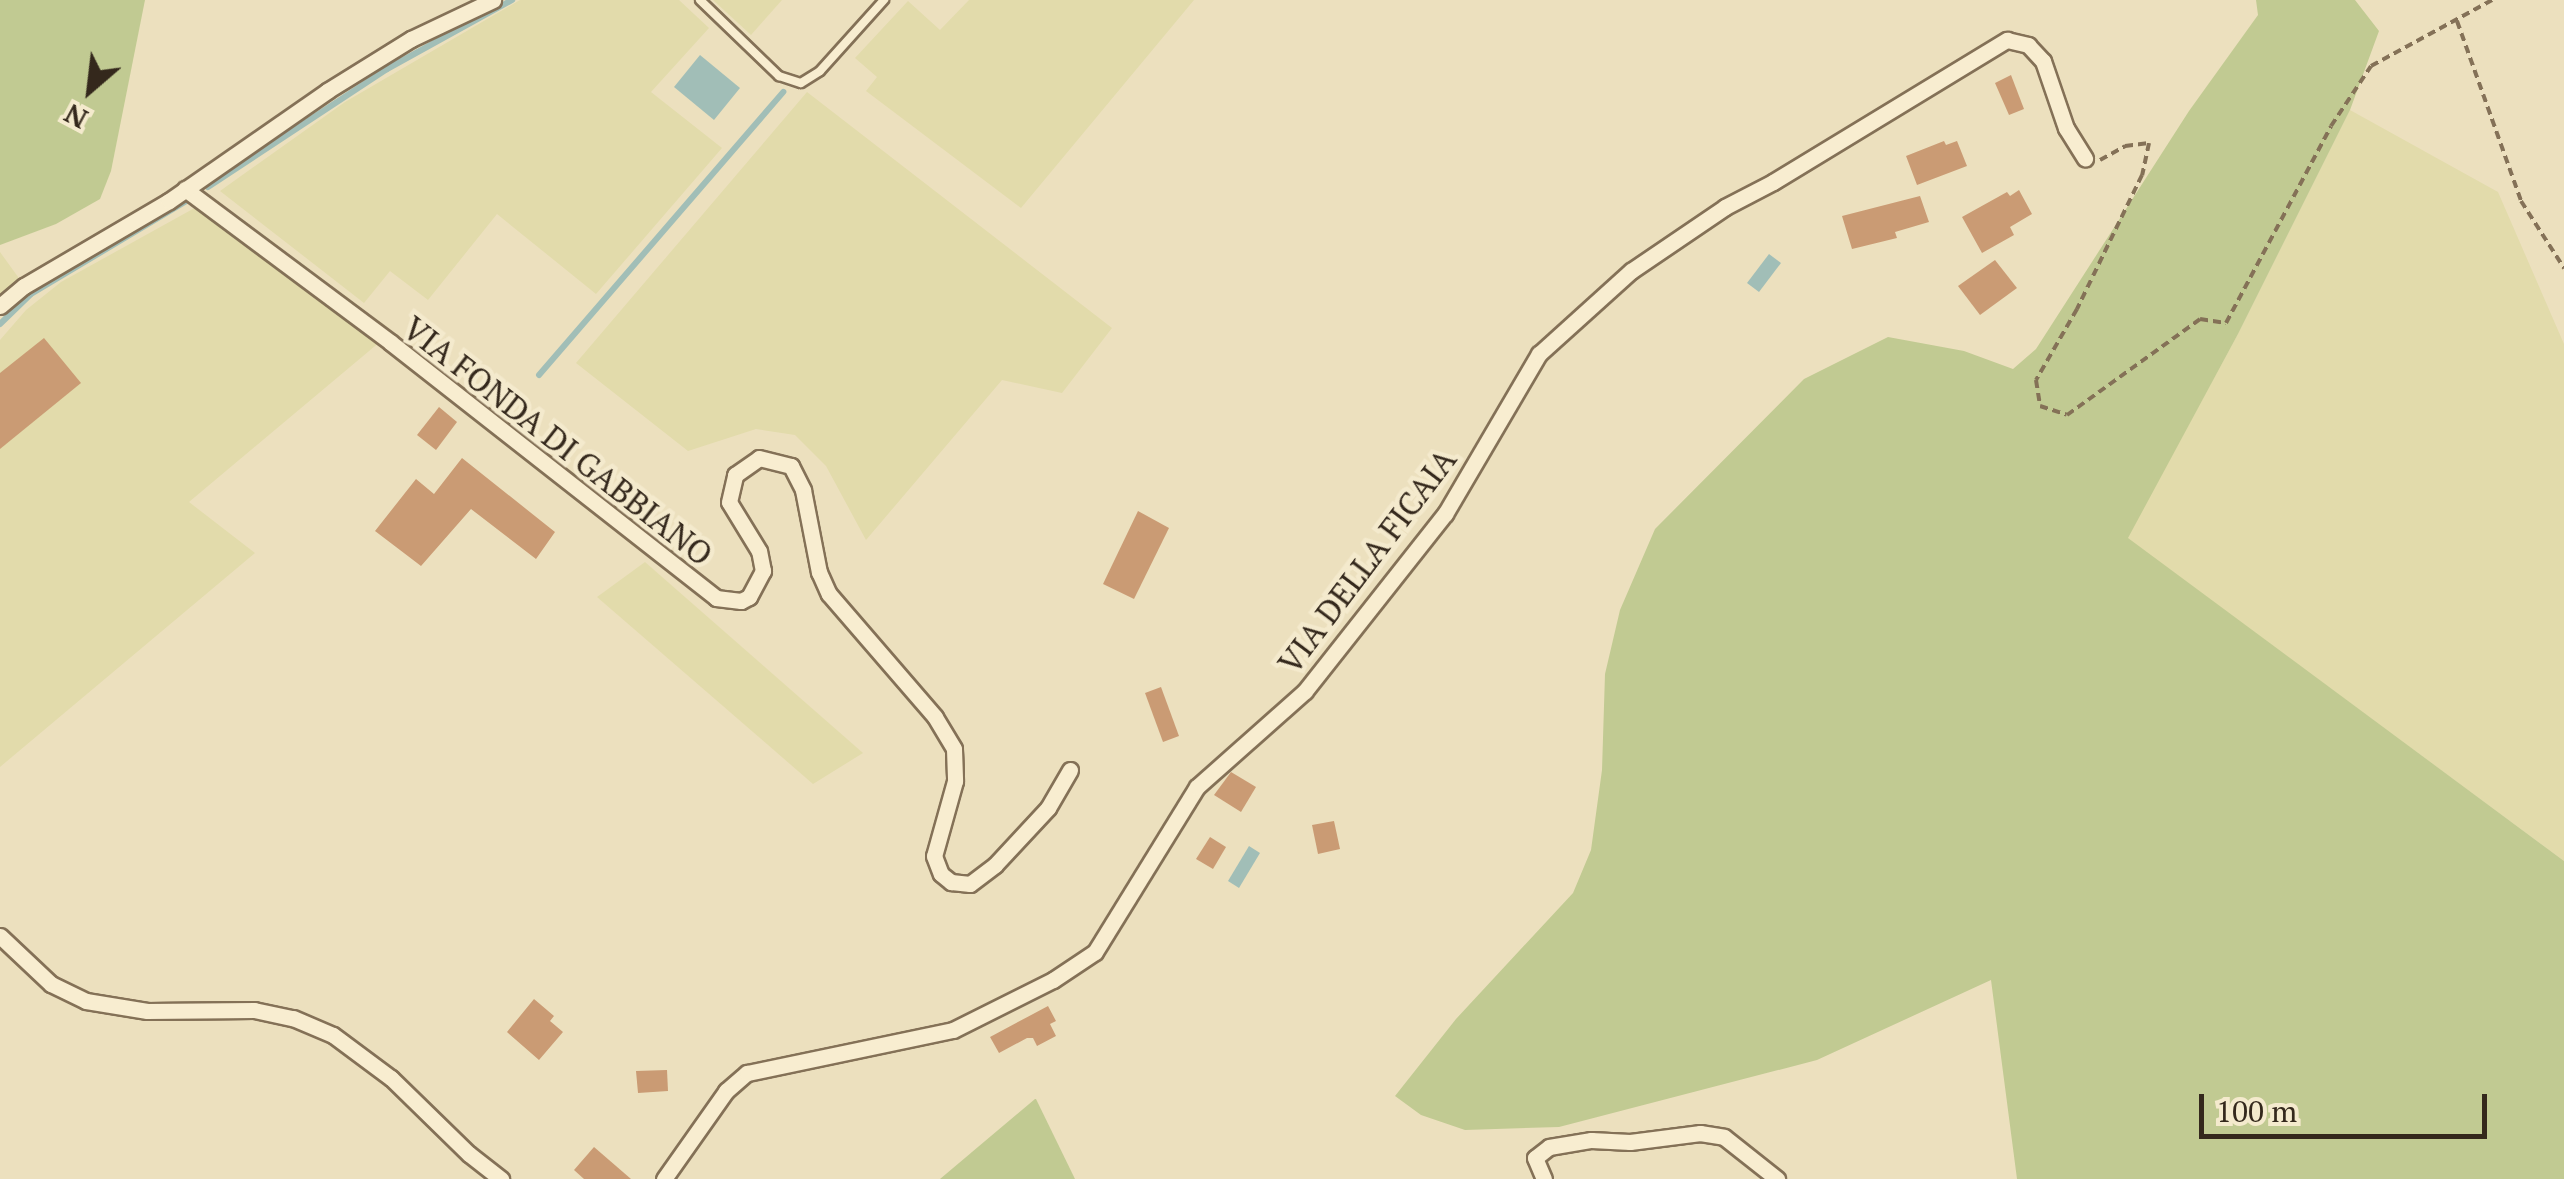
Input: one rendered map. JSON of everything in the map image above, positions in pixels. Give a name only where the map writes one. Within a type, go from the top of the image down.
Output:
[{"type":"street","points":[[0,306],[24,286],[185,189],[394,50],[493,0]]},
{"type":"street","name":"VIA DELLA FICAIA","points":[[664,1179],[726,1090],[746,1073],[952,1030],[1053,980],[1095,952],[1197,787],[1305,691],[1445,514],[1540,354],[1631,270],[1725,207],[2007,40],[2028,45],[2043,61],[2066,128],[2085,158]]},
{"type":"street","name":"VIA FONDA DI GABBIANO","points":[[185,189],[390,342],[716,598],[740,602],[749,597],[763,572],[759,551],[728,502],[735,475],[759,458],[791,466],[804,490],[819,572],[829,594],[935,718],[954,749],[954,781],[934,856],[941,874],[951,882],[970,884],[995,865],[1048,808],[1070,770]]},
{"type":"street","points":[[0,936],[51,984],[86,1001],[147,1011],[254,1010],[293,1018],[333,1035],[391,1078],[501,1179]]},
{"type":"street","points":[[1544,1179],[1535,1158],[1549,1147],[1591,1140],[1630,1142],[1700,1134],[1724,1137],[1776,1179]]},
{"type":"lane","points":[[700,0],[779,76],[802,83],[820,70],[884,0]]},
{"type":"path","points":[[2085,158],[2098,161],[2125,146],[2149,143],[2142,176],[2077,309],[2036,380],[2040,406],[2067,414],[2200,319],[2226,323],[2331,126],[2371,66],[2492,0]]},
{"type":"path","points":[[2457,21],[2521,201],[2564,268]]},
{"type":"shaded area","points":[[520,0],[679,0],[709,28],[651,92],[722,148],[596,294],[497,214],[428,300],[390,271],[364,303],[220,191],[345,102]]},
{"type":"shaded area","points":[[713,0],[782,0],[751,35]]},
{"type":"shaded area","points":[[969,0],[1194,0],[1021,208],[866,91],[877,77],[855,58],[908,1],[940,30]]},
{"type":"shaded area","points":[[807,92],[1112,328],[1062,393],[1002,380],[866,540],[826,466],[795,435],[756,429],[688,451],[576,363]]},
{"type":"shaded area","points":[[2350,110],[2498,192],[2564,344],[2564,861],[2127,538],[2238,334]]},
{"type":"shaded area","points":[[200,205],[381,341],[189,502],[255,553],[0,767],[0,340],[26,310],[61,282]]},
{"type":"shaded area","points":[[0,252],[21,281],[0,297]]},
{"type":"shaded area","points":[[645,562],[863,753],[813,784],[597,597]]},
{"type":"green space","points":[[0,0],[145,0],[111,171],[100,199],[56,224],[0,245]]},
{"type":"green space","points":[[2256,0],[2355,0],[2379,31],[2350,110],[2238,334],[2128,538],[2564,861],[2564,1179],[2017,1179],[1991,980],[1817,1060],[1559,1127],[1465,1130],[1421,1115],[1395,1096],[1456,1019],[1573,893],[1591,850],[1602,770],[1605,674],[1620,610],[1655,529],[1804,379],[1888,337],[1964,351],[2013,369],[2036,349],[2189,111],[2258,15]]},
{"type":"green space","points":[[1035,1099],[1075,1179],[940,1179]]},
{"type":"water","points":[[700,55],[740,88],[714,120],[674,87]]},
{"type":"water","points":[[1769,254],[1781,263],[1759,292],[1747,283]]},
{"type":"water","points":[[1249,846],[1260,853],[1239,888],[1228,881]]},
{"type":"building","points":[[2011,75],[2024,109],[2009,115],[1995,83]]},
{"type":"building","points":[[1944,141],[1946,145],[1957,141],[1967,166],[1917,185],[1906,156]]},
{"type":"building","points":[[2019,190],[2032,214],[2010,227],[2014,235],[1982,253],[1962,217],[2007,192],[2010,196]]},
{"type":"building","points":[[1920,196],[1929,222],[1895,232],[1897,238],[1852,249],[1842,216]]},
{"type":"building","points":[[1995,260],[2017,288],[1980,315],[1958,286]]},
{"type":"building","points":[[44,338],[81,383],[0,449],[0,373]]},
{"type":"building","points":[[439,407],[457,422],[436,450],[417,435]]},
{"type":"building","points":[[462,458],[555,532],[536,559],[471,509],[421,566],[375,531],[416,479],[434,494]]},
{"type":"building","points":[[1138,511],[1169,528],[1134,599],[1103,584]]},
{"type":"building","points":[[1161,687],[1179,736],[1163,742],[1145,693]]},
{"type":"building","points":[[1231,772],[1256,787],[1241,812],[1214,795]]},
{"type":"building","points":[[1334,821],[1340,849],[1318,854],[1312,825]]},
{"type":"building","points":[[1210,837],[1226,847],[1213,869],[1196,859]]},
{"type":"building","points":[[534,999],[554,1016],[550,1021],[563,1032],[539,1060],[507,1032]]},
{"type":"building","points":[[1048,1006],[1056,1021],[1050,1024],[1056,1036],[1037,1046],[1033,1038],[1027,1038],[999,1053],[990,1037]]},
{"type":"building","points":[[667,1070],[668,1091],[638,1093],[636,1071]]},
{"type":"building","points":[[594,1147],[631,1179],[584,1179],[574,1170]]},
{"type":"waterway","points":[[208,187],[387,69],[512,0]]},
{"type":"waterway","points":[[539,375],[783,92]]},
{"type":"waterway","points":[[0,324],[31,294],[188,200]]}]
